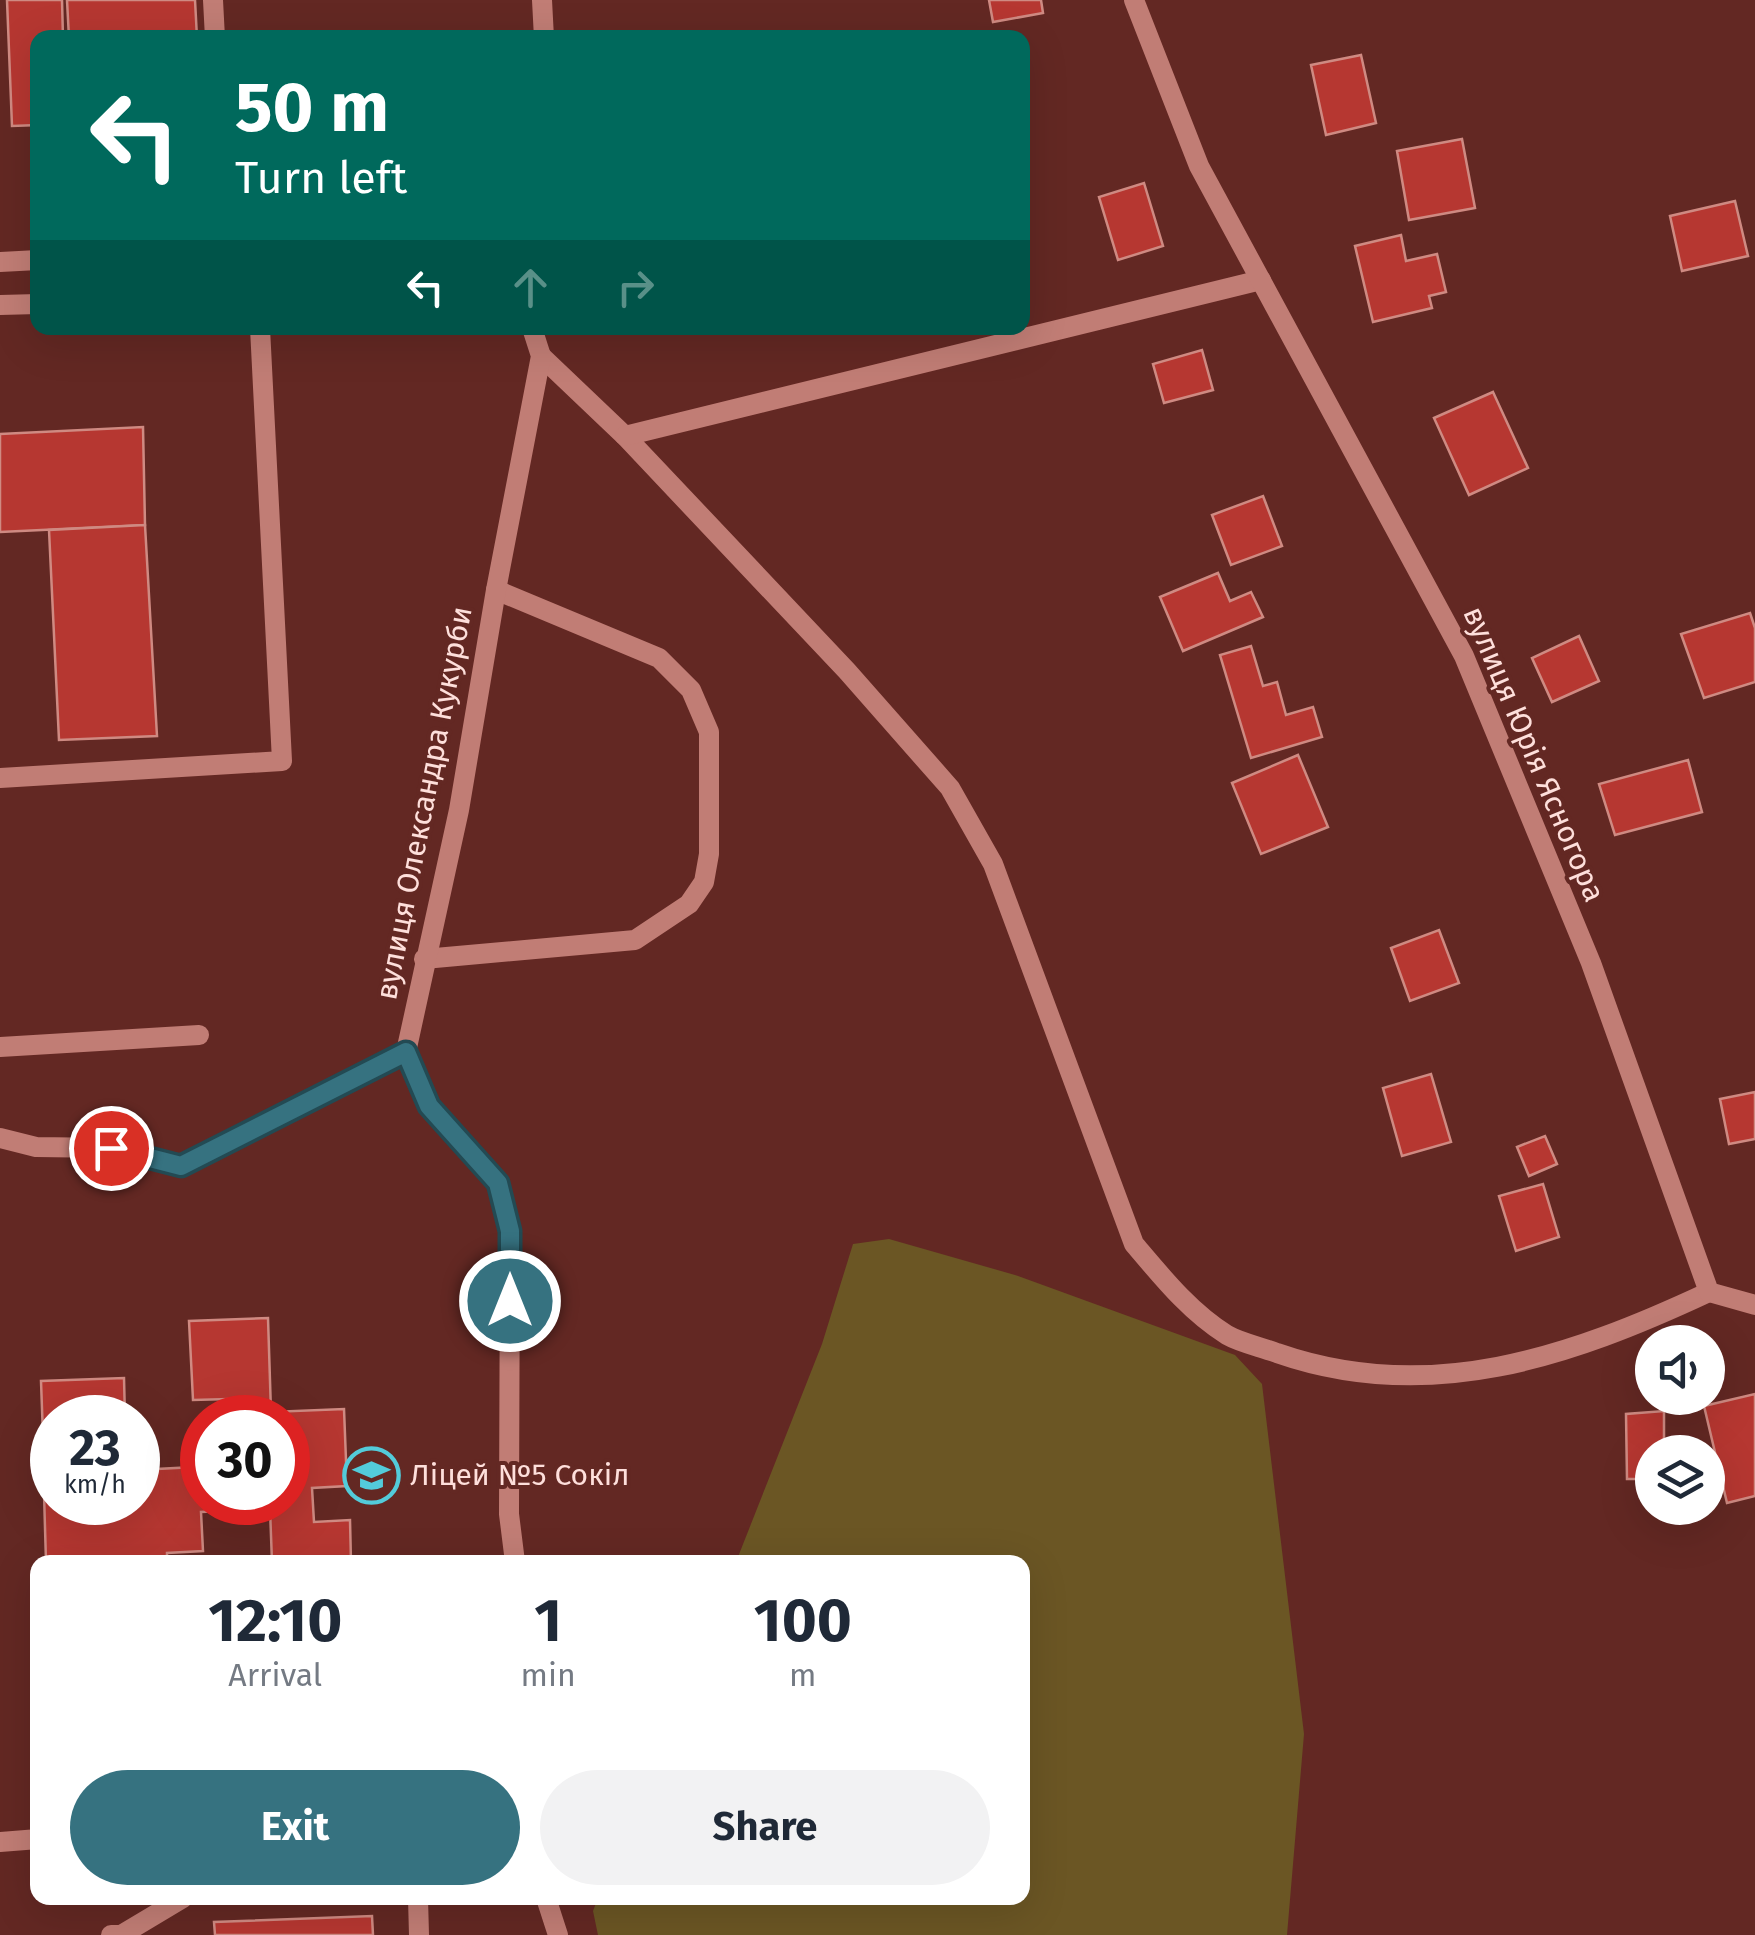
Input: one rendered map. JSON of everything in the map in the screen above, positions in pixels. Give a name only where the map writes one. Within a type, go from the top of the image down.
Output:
[{"type":"street","points":[[213,0],[215,30]]},
{"type":"street","points":[[542,0],[544,30]]},
{"type":"street","name":"вулиця Юрія Ясногора","points":[[1134,0],[1199,166],[1464,656],[1591,963],[1709,1292]]},
{"type":"street","points":[[0,262],[30,260]]},
{"type":"street","points":[[625,436],[1262,280]]},
{"type":"street","points":[[0,304],[30,304]]},
{"type":"street","points":[[0,778],[282,761],[260,335]]},
{"type":"street","name":"вулиця Олександра Кукурби","points":[[406,1052],[460,810],[496,590],[541,356],[534,335]]},
{"type":"street","points":[[541,356],[625,436],[847,670],[950,788],[993,864],[1134,1244],[1176,1292],[1228,1336],[1318,1368],[1408,1377],[1491,1370],[1618,1335],[1709,1292],[1755,1305]]},
{"type":"street","points":[[424,959],[635,940],[689,904],[704,882],[708,854],[708,732],[691,690],[659,658],[496,590]]},
{"type":"street","points":[[0,1046],[199,1035]]},
{"type":"street","points":[[0,1138],[36,1147],[111,1148],[181,1166],[406,1052],[429,1106],[498,1183],[510,1231],[509,1514],[515,1555]]},
{"type":"street","points":[[0,1842],[30,1840]]},
{"type":"street","points":[[111,1935],[121,1935],[171,1905]]},
{"type":"street","points":[[418,1905],[419,1935]]},
{"type":"street","points":[[548,1905],[558,1935]]},
{"type":"shaded area","points":[[889,1239],[1015,1275],[1235,1355],[1262,1384],[1304,1734],[1287,1935],[598,1935],[595,1905],[1030,1905],[1030,1555],[739,1555],[822,1344],[853,1244]]},
{"type":"building","points":[[7,0],[62,0],[63,30],[30,30],[30,125],[12,126]]},
{"type":"building","points":[[67,0],[195,0],[197,30],[69,30]]},
{"type":"building","points":[[989,0],[1041,0],[1043,13],[993,22]]},
{"type":"building","points":[[1361,55],[1376,123],[1326,135],[1311,65]]},
{"type":"building","points":[[1462,139],[1475,208],[1409,220],[1397,151]]},
{"type":"building","points":[[1144,183],[1163,246],[1118,260],[1099,197]]},
{"type":"building","points":[[1735,201],[1748,256],[1682,271],[1670,216]]},
{"type":"building","points":[[1401,235],[1406,261],[1437,254],[1446,292],[1429,296],[1432,308],[1373,322],[1355,246]]},
{"type":"building","points":[[1202,350],[1213,390],[1164,403],[1153,364]]},
{"type":"building","points":[[1493,392],[1528,468],[1469,495],[1434,418]]},
{"type":"building","points":[[143,427],[145,525],[0,532],[0,434]]},
{"type":"building","points":[[1263,496],[1282,546],[1231,565],[1212,515]]},
{"type":"building","points":[[145,525],[157,736],[59,740],[49,530]]},
{"type":"building","points":[[1218,573],[1230,601],[1251,592],[1263,617],[1183,651],[1160,597]]},
{"type":"building","points":[[1750,613],[1755,628],[1755,682],[1704,698],[1681,634]]},
{"type":"building","points":[[1579,636],[1599,681],[1552,702],[1532,658]]},
{"type":"building","points":[[1251,646],[1263,686],[1277,682],[1286,715],[1313,707],[1322,737],[1251,758],[1220,655]]},
{"type":"building","points":[[1298,755],[1328,827],[1261,854],[1232,783]]},
{"type":"building","points":[[1688,760],[1702,812],[1615,835],[1599,784]]},
{"type":"building","points":[[1439,930],[1459,983],[1410,1001],[1391,948]]},
{"type":"building","points":[[1431,1074],[1451,1142],[1402,1156],[1383,1088]]},
{"type":"building","points":[[1755,1092],[1755,1139],[1729,1144],[1720,1099]]},
{"type":"building","points":[[1545,1136],[1557,1164],[1529,1176],[1517,1147]]},
{"type":"building","points":[[1543,1184],[1559,1237],[1516,1251],[1499,1196]]},
{"type":"building","points":[[268,1318],[270,1395],[193,1395],[189,1321]]},
{"type":"building","points":[[124,1378],[124,1395],[42,1395],[41,1381]]},
{"type":"building","points":[[1755,1394],[1755,1496],[1727,1503],[1725,1435],[1711,1435],[1706,1415],[1725,1415],[1725,1401]]},
{"type":"building","points":[[344,1409],[347,1486],[312,1488],[314,1522],[350,1520],[351,1555],[272,1555],[271,1525],[310,1525],[310,1410]]},
{"type":"building","points":[[1626,1414],[1664,1415],[1664,1435],[1635,1435],[1635,1479],[1627,1479]]},
{"type":"building","points":[[180,1468],[180,1525],[202,1525],[203,1551],[167,1555],[46,1555],[45,1525],[160,1525],[160,1469]]},
{"type":"building","points":[[372,1916],[373,1935],[215,1935],[214,1922]]},
{"type":"place","name":"Ліцей №5 Сокіл","points":[[371,1475]]},
{"type":"route","points":[[111,1148],[181,1166],[406,1052],[429,1106],[498,1183],[510,1231],[510,1301]]}]
